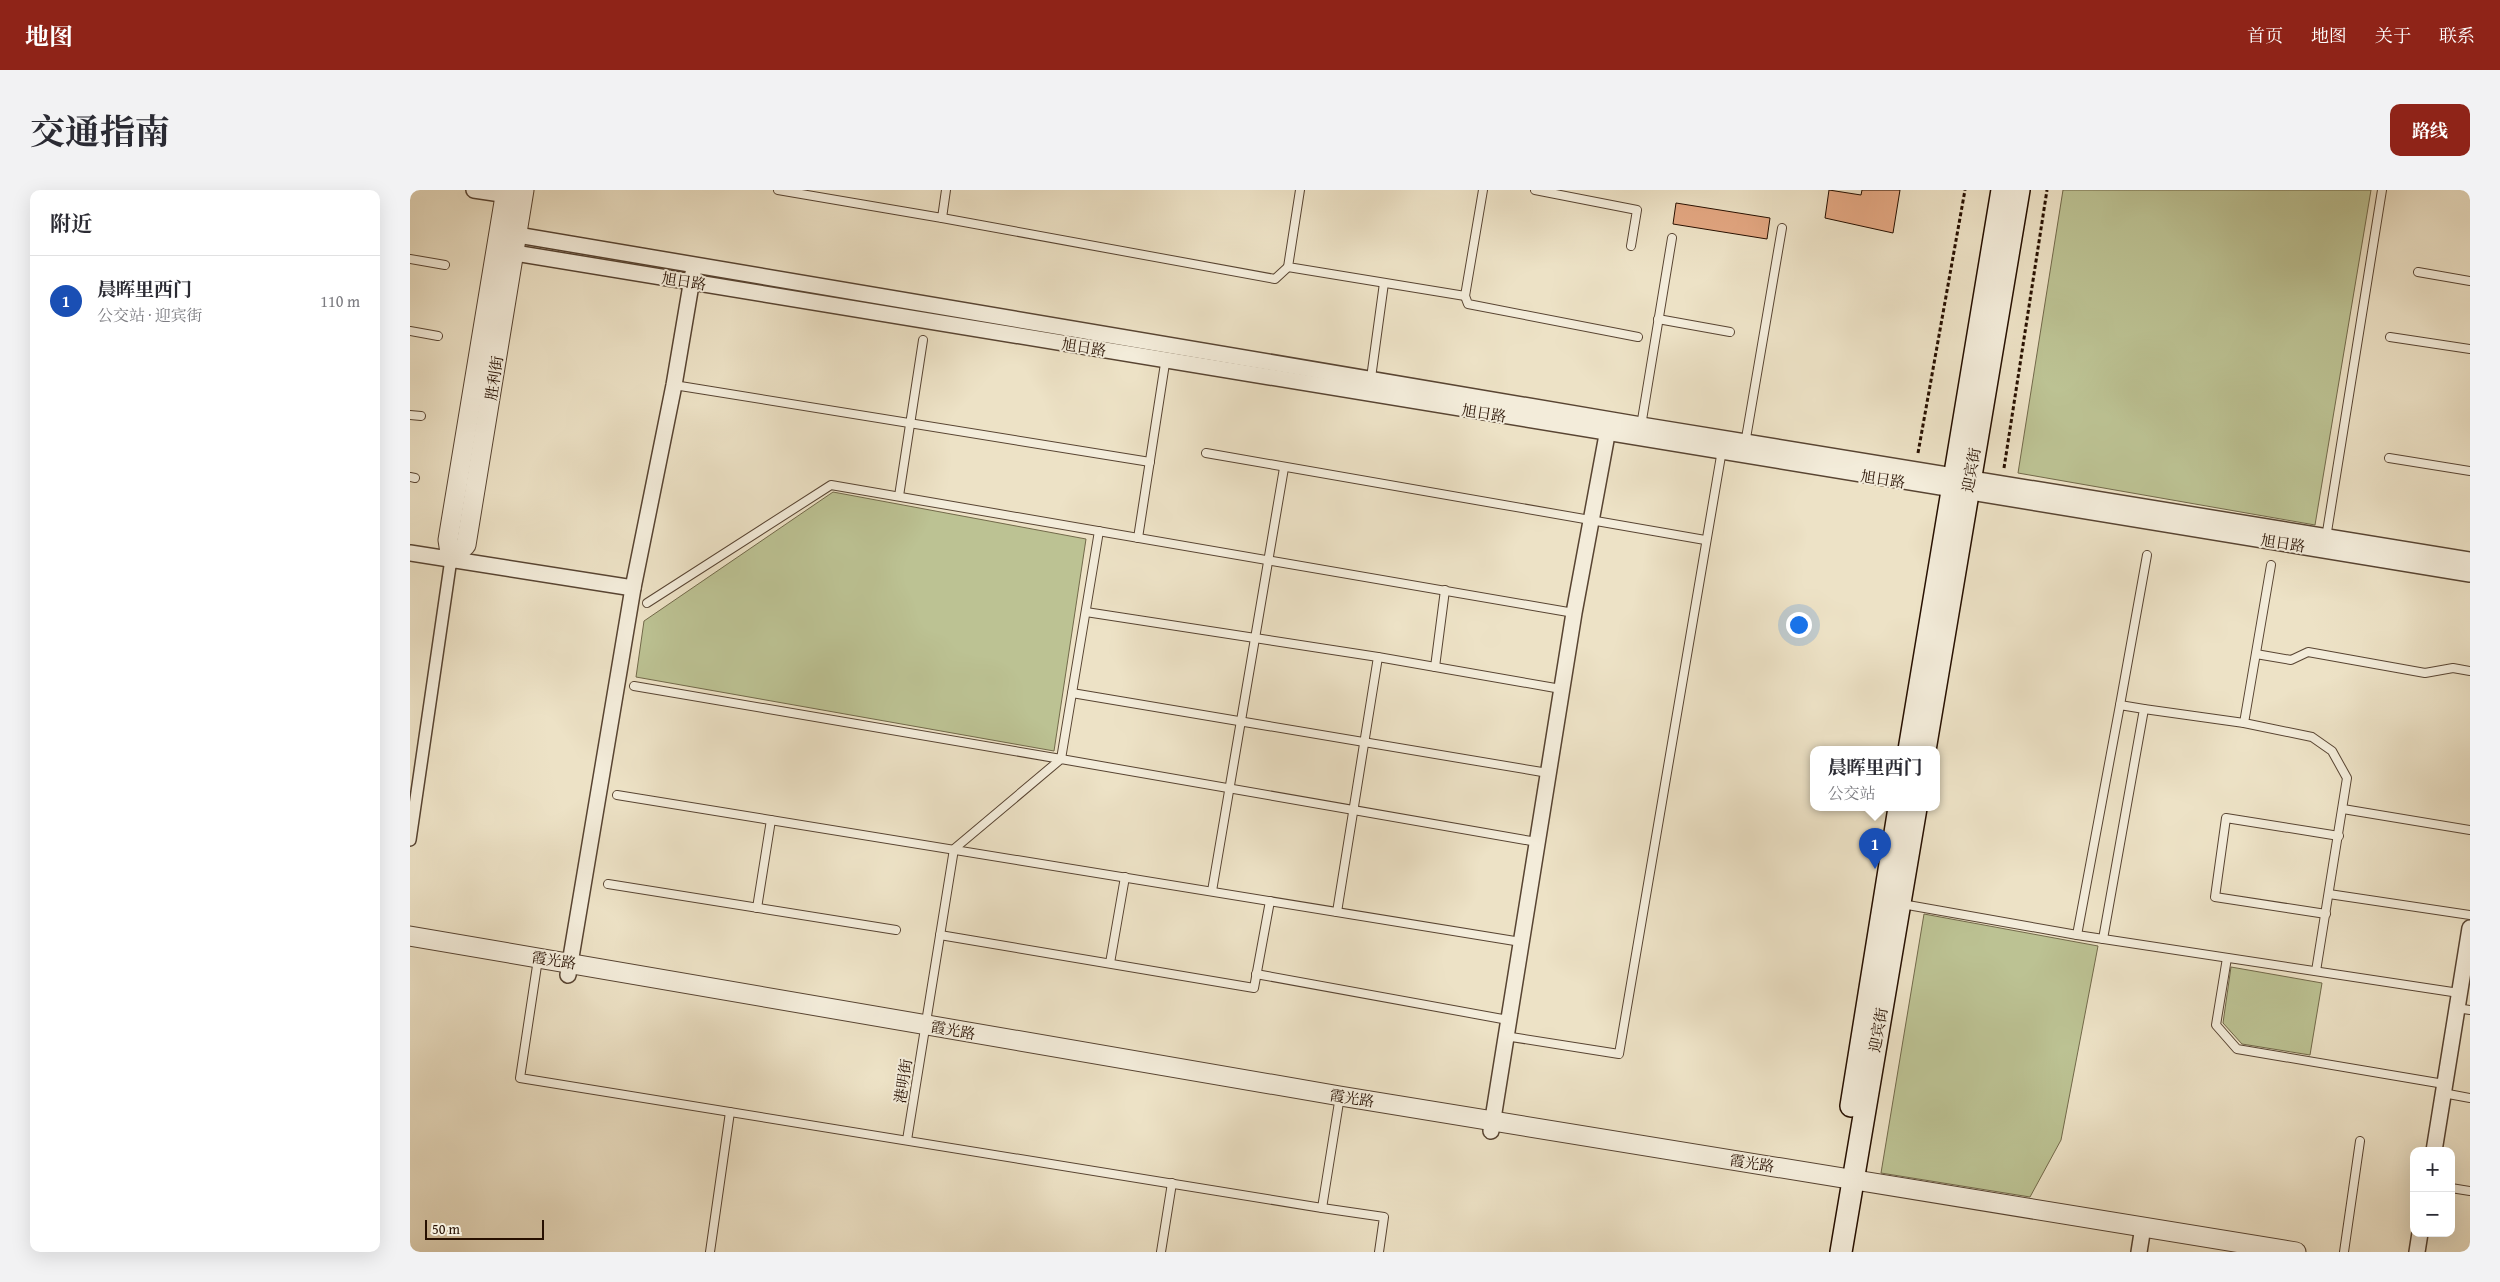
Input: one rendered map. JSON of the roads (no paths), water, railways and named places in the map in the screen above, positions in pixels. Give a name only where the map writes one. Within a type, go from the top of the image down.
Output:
[{"type":"main road","name":"迎宾街","points":[[1926,746],[1960,484],[2002,190]]},
{"type":"main road","name":"迎宾街","points":[[1910,746],[2019,190]]},
{"type":"main road","name":"迎宾街","points":[[1841,1252],[1845,1184],[1899,811]]},
{"type":"main road","name":"迎宾街","points":[[1826,1252],[1845,1184],[1900,903],[1915,811]]},
{"type":"street","points":[[474,190],[515,193]]},
{"type":"street","name":"胜利街","points":[[410,840],[451,560],[448,540],[508,243],[515,193]]},
{"type":"street","name":"旭日路","points":[[508,243],[691,282],[1167,353],[1723,446],[2325,543],[2470,560]]},
{"type":"street","name":"旭日路","points":[[508,243],[694,264],[1167,353],[1371,378],[1609,427]]},
{"type":"street","points":[[570,969],[633,588],[674,384],[694,264]]},
{"type":"street","points":[[1492,1126],[1574,612],[1609,427]]},
{"type":"street","name":"旭日路","points":[[2325,543],[2470,574]]},
{"type":"street","points":[[410,553],[633,588]]},
{"type":"street","points":[[2435,1147],[2444,1089],[2462,1004],[2470,928]]},
{"type":"street","name":"霞光路","points":[[410,936],[570,969],[1339,1101],[1845,1184],[2221,1252]]},
{"type":"street","name":"霞光路","points":[[410,948],[537,963]]},
{"type":"street","points":[[2417,1252],[2419,1237]]},
{"type":"street","name":"霞光路","points":[[2141,1239],[2296,1252]]},
{"type":"lane","points":[[778,190],[802,192],[1275,279],[1288,267],[1300,190]]},
{"type":"lane","points":[[942,218],[946,190]]},
{"type":"lane","points":[[1483,190],[1465,296],[1468,304],[1638,337]]},
{"type":"lane","points":[[1535,190],[1637,210],[1631,246]]},
{"type":"lane","points":[[2325,543],[2382,190]]},
{"type":"lane","points":[[1744,449],[1782,228]]},
{"type":"lane","points":[[1640,432],[1672,238]]},
{"type":"lane","points":[[410,259],[445,265]]},
{"type":"lane","points":[[1288,267],[1465,296]]},
{"type":"lane","points":[[2418,272],[2470,281]]},
{"type":"lane","points":[[1371,378],[1384,283]]},
{"type":"lane","points":[[1658,319],[1730,332]]},
{"type":"lane","points":[[410,331],[438,336]]},
{"type":"lane","points":[[2390,337],[2470,349]]},
{"type":"lane","points":[[899,496],[923,340]]},
{"type":"lane","points":[[1138,538],[1167,353]]},
{"type":"lane","points":[[674,384],[1150,462]]},
{"type":"lane","points":[[410,415],[421,416]]},
{"type":"lane","points":[[1505,1036],[1619,1054],[1705,540],[1723,446]]},
{"type":"lane","points":[[1206,453],[1705,540]]},
{"type":"lane","points":[[2389,458],[2470,471]]},
{"type":"lane","points":[[1212,891],[1228,788],[1284,468]]},
{"type":"lane","points":[[647,603],[831,485],[1574,612]]},
{"type":"lane","points":[[954,849],[1061,759],[1099,531]]},
{"type":"lane","points":[[2078,935],[2146,555]]},
{"type":"lane","points":[[2244,723],[2270,565]]},
{"type":"lane","points":[[1435,667],[1445,590]]},
{"type":"lane","points":[[1086,612],[1378,657],[1562,689]]},
{"type":"lane","points":[[2256,654],[2291,660],[2308,652],[2424,673],[2453,668],[2470,671]]},
{"type":"lane","points":[[1337,912],[1378,657]]},
{"type":"lane","points":[[634,686],[1537,842]]},
{"type":"lane","points":[[1072,693],[1548,773]]},
{"type":"lane","points":[[2120,705],[2244,723],[2312,737],[2332,751],[2347,778],[2316,971]]},
{"type":"lane","points":[[2103,939],[2144,709]]},
{"type":"lane","points":[[617,795],[1521,942]]},
{"type":"lane","points":[[2343,808],[2470,830]]},
{"type":"lane","points":[[2326,914],[2215,897],[2226,818],[2339,836]]},
{"type":"lane","points":[[757,908],[770,820]]},
{"type":"lane","name":"港明街","points":[[907,1140],[954,849]]},
{"type":"lane","points":[[1110,963],[1125,877]]},
{"type":"lane","points":[[608,884],[896,930]]},
{"type":"lane","points":[[2329,894],[2470,915]]},
{"type":"lane","points":[[940,935],[1254,988],[1270,901]]},
{"type":"lane","points":[[1900,903],[2078,935],[2316,971],[2462,1004]]},
{"type":"lane","points":[[2227,958],[2216,1025],[2237,1049],[2444,1089],[2470,1098]]},
{"type":"lane","points":[[537,963],[520,1078],[1384,1217],[1379,1252]]},
{"type":"lane","points":[[1256,974],[1508,1020]]},
{"type":"lane","points":[[1322,1208],[1339,1101]]},
{"type":"lane","points":[[710,1252],[730,1112]]},
{"type":"lane","points":[[2344,1252],[2360,1140]]},
{"type":"lane","points":[[1161,1252],[1172,1183]]},
{"type":"lane","points":[[2455,1189],[2470,1191]]},
{"type":"place","name":"晨晖里西门","points":[[1875,869]]}]
